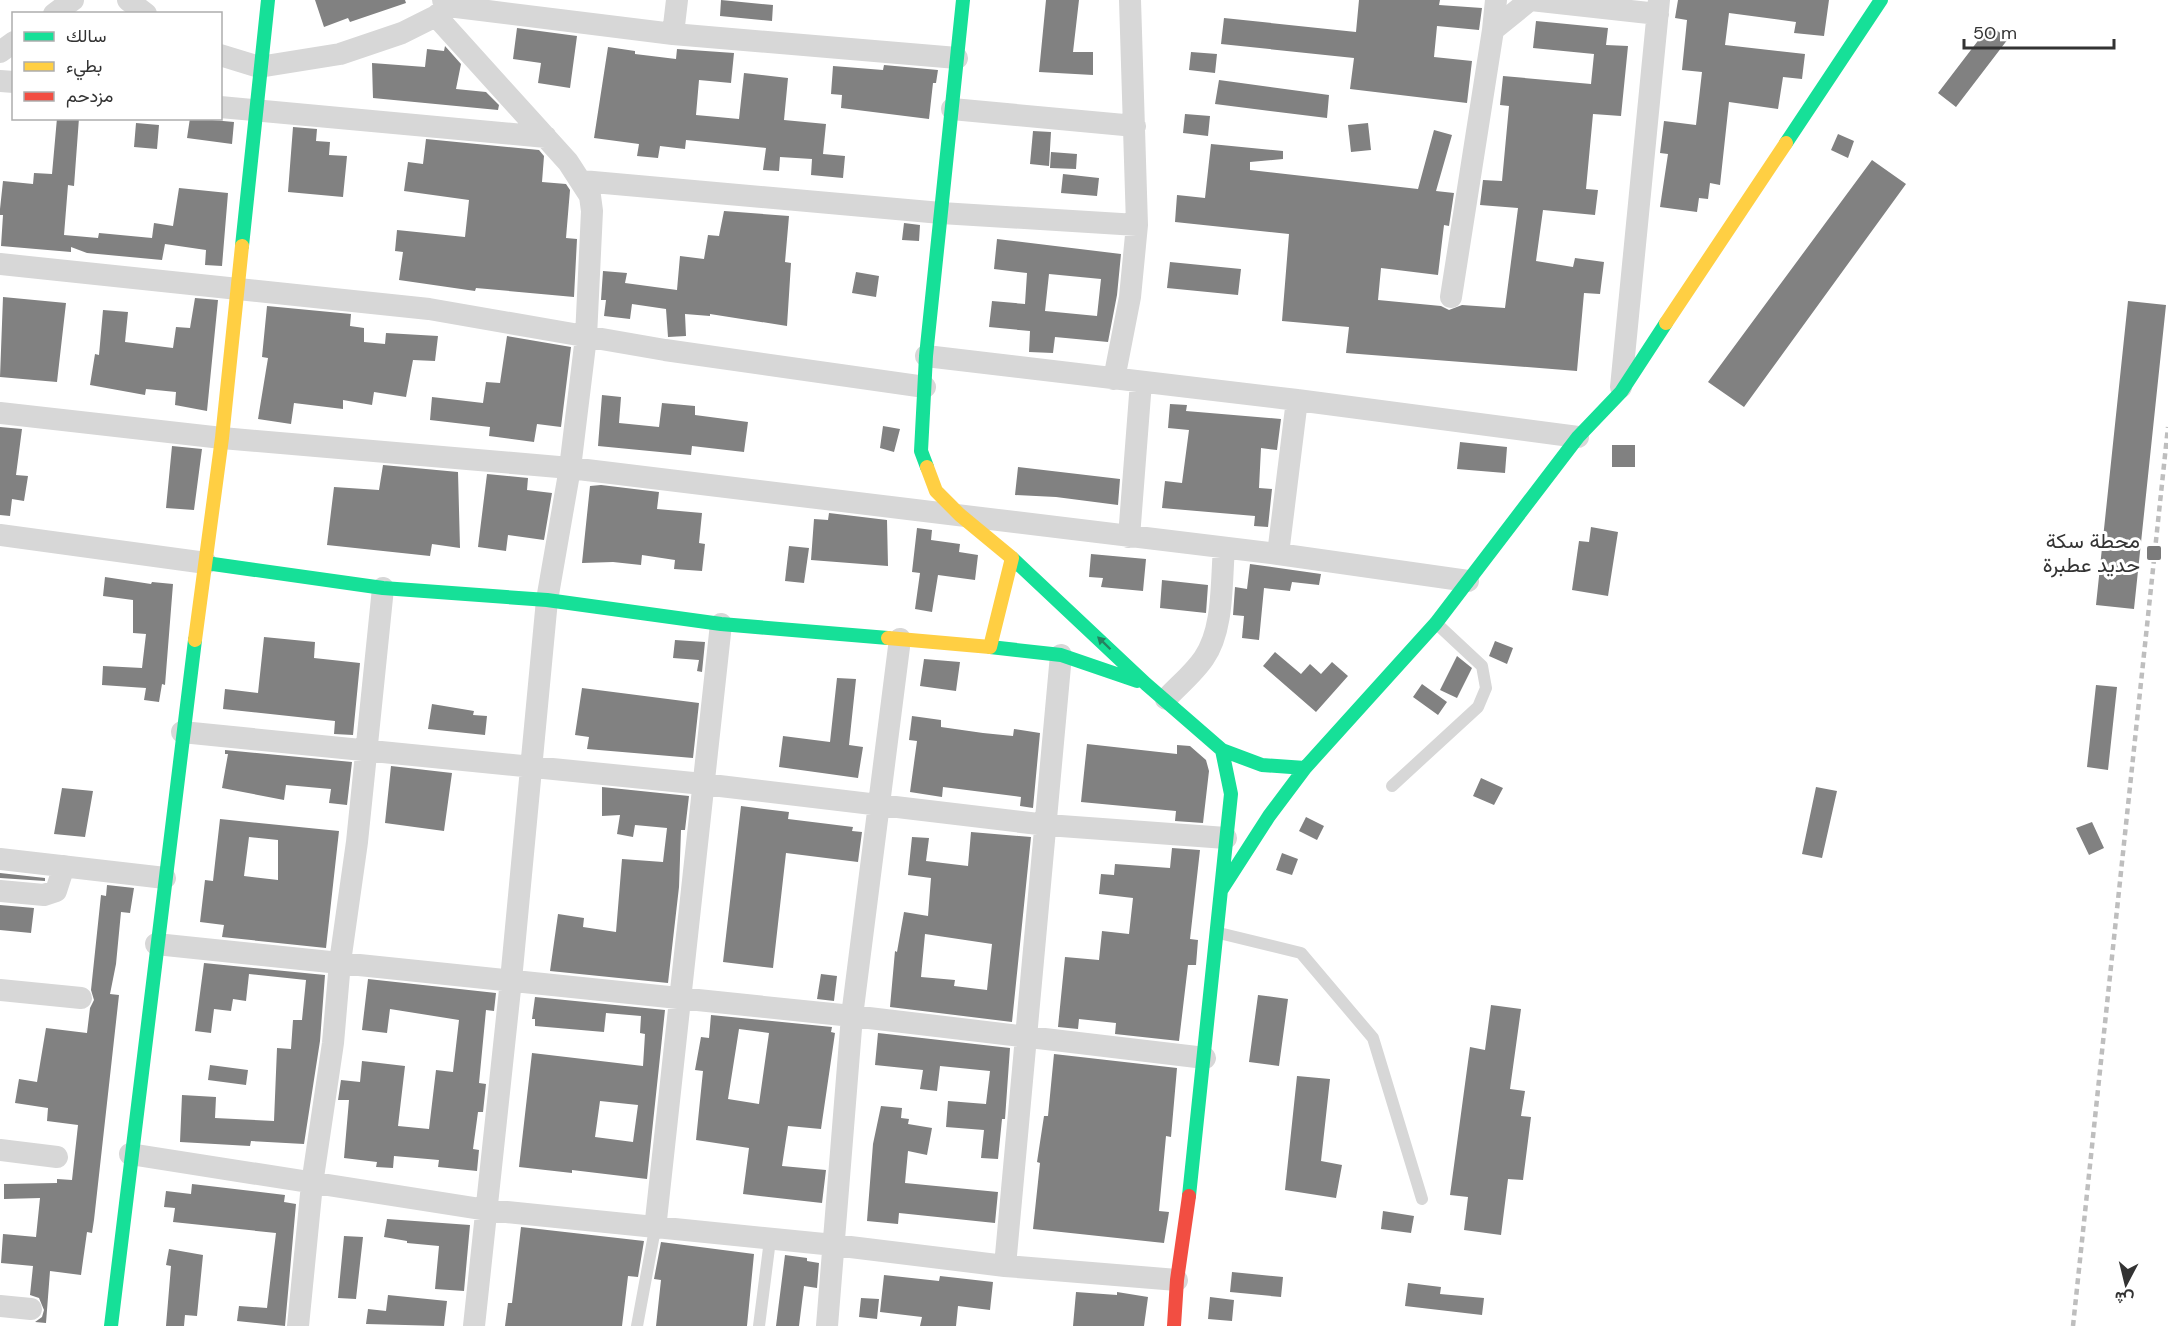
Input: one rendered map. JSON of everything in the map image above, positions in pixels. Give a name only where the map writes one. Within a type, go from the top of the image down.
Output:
[{"type":"main road","points":[[111,1326],[182,732],[222,438],[259,67],[268,0]]},
{"type":"main road","points":[[963,0],[924,387],[921,451],[936,491],[960,515],[1012,558],[1146,684],[1222,750],[1244,762],[1272,769],[1305,768]]},
{"type":"main road","points":[[1222,889],[1269,816],[1305,768],[1436,623],[1578,437],[1621,392],[1881,0]]},
{"type":"main road","points":[[990,646],[1012,558]]},
{"type":"main road","points":[[206,563],[383,588],[547,600],[721,624],[990,646],[1061,655],[1146,684]]},
{"type":"main road","points":[[1174,1326],[1177,1280],[1194,1165],[1219,933],[1231,794],[1229,774],[1222,750]]},
{"type":"street","points":[[57,12],[73,0]]},
{"type":"street","points":[[128,0],[143,12]]},
{"type":"street","points":[[674,34],[677,0]]},
{"type":"street","points":[[1114,379],[1130,297],[1137,225],[1130,0]]},
{"type":"street","points":[[1451,297],[1497,0]]},
{"type":"street","points":[[1493,30],[1530,0],[1658,7],[1621,392]]},
{"type":"street","points":[[445,5],[546,138],[582,181],[590,196],[592,212],[586,337],[570,468],[547,600],[511,980],[474,1326]]},
{"type":"street","points":[[222,56],[259,67],[340,54],[402,33],[445,5],[674,34],[957,58]]},
{"type":"street","points":[[222,107],[546,138]]},
{"type":"street","points":[[952,109],[1135,126]]},
{"type":"street","points":[[582,181],[941,213],[1137,225]]},
{"type":"street","points":[[0,264],[429,309],[586,337],[924,387]]},
{"type":"street","points":[[926,357],[1297,400],[1578,437]]},
{"type":"street","points":[[1129,537],[1141,382]]},
{"type":"street","points":[[1278,554],[1297,400]]},
{"type":"street","points":[[0,413],[222,438],[570,468],[1278,554],[1468,581]]},
{"type":"street","points":[[0,536],[206,563]]},
{"type":"street","points":[[1166,699],[1205,658],[1213,639],[1218,616],[1224,549]]},
{"type":"street","points":[[298,1326],[312,1184],[333,1043],[340,962],[383,588]]},
{"type":"street","points":[[655,1229],[721,624]]},
{"type":"street","points":[[827,1326],[852,1016],[900,639]]},
{"type":"street","points":[[1005,1266],[1061,655]]},
{"type":"street","points":[[182,732],[703,784],[1047,825],[1226,838]]},
{"type":"street","points":[[0,859],[165,878]]},
{"type":"street","points":[[0,891],[44,895],[56,891],[64,866]]},
{"type":"street","points":[[156,944],[852,1016],[1205,1058]]},
{"type":"street","points":[[0,990],[81,998]]},
{"type":"street","points":[[0,1150],[57,1157]]},
{"type":"street","points":[[130,1154],[487,1210],[655,1229],[834,1245],[1005,1266],[1177,1280]]},
{"type":"street","points":[[0,1306],[31,1310]]},
{"type":"lane","points":[[1392,786],[1478,707],[1486,688],[1482,666],[1436,623]]},
{"type":"lane","points":[[1219,933],[1301,953],[1373,1038],[1422,1199]]},
{"type":"lane","points":[[638,1326],[655,1229]]},
{"type":"lane","points":[[759,1326],[770,1240]]},
{"type":"building","points":[[315,0],[405,0],[406,3],[350,22],[348,18],[324,27]]},
{"type":"building","points":[[721,0],[773,5],[772,21],[720,16]]},
{"type":"building","points":[[1046,0],[1079,0],[1073,52],[1093,52],[1093,75],[1039,72]]},
{"type":"building","points":[[1359,0],[1440,0],[1439,5],[1482,8],[1479,30],[1437,26],[1434,57],[1472,61],[1467,103],[1350,89],[1354,58],[1221,44],[1224,18],[1356,32]]},
{"type":"building","points":[[1678,0],[1829,0],[1824,36],[1794,33],[1796,22],[1729,13],[1725,45],[1805,54],[1802,79],[1783,77],[1778,109],[1729,102],[1720,185],[1710,183],[1708,199],[1699,198],[1697,212],[1660,207],[1668,154],[1660,153],[1664,121],[1696,125],[1702,72],[1682,70],[1687,20],[1675,18]]},
{"type":"building","points":[[1536,21],[1608,28],[1606,45],[1628,46],[1621,116],[1593,114],[1586,189],[1598,190],[1595,215],[1543,210],[1536,261],[1573,267],[1575,258],[1604,262],[1600,294],[1584,293],[1577,371],[1346,353],[1349,327],[1282,321],[1289,234],[1175,222],[1177,195],[1205,198],[1211,144],[1283,151],[1283,159],[1250,162],[1250,170],[1418,189],[1434,130],[1452,135],[1436,191],[1454,193],[1449,226],[1444,225],[1438,275],[1381,268],[1378,300],[1441,306],[1449,310],[1462,305],[1505,308],[1518,208],[1480,205],[1483,180],[1502,181],[1509,106],[1500,105],[1503,76],[1591,84],[1594,54],[1533,48]]},
{"type":"building","points":[[1990,25],[2008,39],[1956,107],[1938,93]]},
{"type":"building","points":[[517,28],[577,36],[570,88],[538,83],[541,63],[513,59]]},
{"type":"building","points":[[445,46],[461,64],[456,89],[486,92],[499,105],[498,110],[373,98],[372,63],[425,67],[427,49],[444,51]]},
{"type":"building","points":[[608,47],[635,51],[635,54],[676,59],[677,49],[734,53],[731,83],[699,80],[696,115],[739,119],[744,73],[788,78],[784,120],[826,124],[823,154],[845,156],[843,178],[811,175],[812,159],[780,157],[779,171],[763,170],[766,148],[686,140],[685,149],[660,146],[658,158],[637,156],[639,144],[594,138]]},
{"type":"building","points":[[1191,52],[1217,54],[1215,73],[1189,70]]},
{"type":"building","points":[[884,65],[938,70],[936,83],[933,83],[929,119],[841,108],[842,95],[831,94],[833,66],[883,70]]},
{"type":"building","points":[[1219,80],[1329,95],[1327,118],[1215,104]]},
{"type":"building","points":[[1185,114],[1210,116],[1208,136],[1183,133]]},
{"type":"building","points":[[57,120],[79,120],[74,186],[68,185],[64,235],[98,238],[99,233],[152,238],[154,223],[173,226],[179,188],[228,193],[222,266],[205,265],[206,250],[165,244],[162,260],[87,253],[71,247],[71,252],[1,246],[3,215],[0,215],[0,209],[3,181],[33,184],[34,173],[52,174]]},
{"type":"building","points":[[190,120],[234,122],[232,144],[187,138]]},
{"type":"building","points":[[136,123],[159,125],[157,149],[134,147]]},
{"type":"building","points":[[1368,123],[1371,150],[1351,152],[1348,125]]},
{"type":"building","points":[[293,127],[317,129],[316,141],[330,142],[329,155],[347,156],[343,197],[288,192]]},
{"type":"building","points":[[1033,131],[1051,132],[1049,166],[1030,164]]},
{"type":"building","points":[[1838,134],[1854,141],[1848,158],[1831,150]]},
{"type":"building","points":[[426,139],[539,150],[544,156],[542,182],[566,184],[570,190],[566,238],[577,239],[574,297],[476,288],[475,291],[399,280],[403,252],[395,251],[397,230],[465,237],[469,200],[404,191],[408,162],[423,164]]},
{"type":"building","points":[[1051,152],[1077,154],[1076,169],[1050,168]]},
{"type":"building","points":[[1872,160],[1906,184],[1744,407],[1708,382]]},
{"type":"building","points":[[1063,174],[1099,178],[1097,196],[1061,193]]},
{"type":"building","points":[[724,211],[789,216],[785,262],[791,263],[787,326],[710,314],[710,316],[685,314],[686,336],[668,337],[666,309],[632,304],[630,319],[604,316],[606,300],[601,300],[603,271],[627,273],[625,283],[677,290],[680,256],[704,259],[708,235],[719,236]]},
{"type":"building","points":[[904,223],[920,225],[919,241],[902,240]]},
{"type":"building","points":[[997,239],[1121,254],[1117,295],[1108,342],[1055,337],[1053,353],[1029,352],[1030,331],[989,327],[992,301],[1025,304],[1027,273],[994,269]],"holes":[[[1049,274],[1101,279],[1097,316],[1045,311]]]},
{"type":"building","points":[[1170,262],[1241,269],[1238,295],[1167,288]]},
{"type":"building","points":[[856,272],[879,276],[876,297],[852,293]]},
{"type":"building","points":[[3,297],[66,303],[57,382],[0,377]]},
{"type":"building","points":[[195,298],[218,300],[207,411],[175,405],[176,392],[146,389],[145,395],[90,385],[95,354],[99,355],[103,310],[128,312],[125,342],[173,348],[176,327],[190,328]]},
{"type":"building","points":[[2128,301],[2166,305],[2134,609],[2096,605]]},
{"type":"building","points":[[267,306],[351,314],[350,326],[364,328],[364,342],[385,344],[386,333],[438,336],[435,361],[413,360],[406,397],[374,392],[372,405],[343,400],[343,409],[294,403],[291,424],[258,419],[268,358],[262,357]]},
{"type":"building","points":[[507,336],[571,347],[561,427],[537,424],[534,442],[489,436],[490,427],[430,420],[432,397],[483,403],[486,382],[500,383]]},
{"type":"building","points":[[602,395],[621,397],[619,423],[659,427],[662,403],[695,406],[695,415],[748,422],[744,452],[692,446],[691,455],[598,446]]},
{"type":"building","points":[[1170,404],[1187,405],[1186,411],[1281,419],[1277,450],[1261,448],[1259,488],[1272,489],[1268,527],[1254,526],[1255,516],[1162,508],[1165,481],[1182,483],[1189,430],[1168,428]]},
{"type":"building","points":[[883,426],[900,429],[894,452],[880,448]]},
{"type":"building","points":[[0,427],[22,429],[16,475],[28,476],[24,501],[12,499],[10,516],[0,515]]},
{"type":"building","points":[[1460,442],[1507,447],[1505,473],[1457,469]]},
{"type":"building","points":[[1612,445],[1635,445],[1635,467],[1612,467]]},
{"type":"building","points":[[172,446],[202,449],[194,510],[166,508]]},
{"type":"building","points":[[383,465],[458,472],[460,548],[432,544],[430,556],[327,545],[334,487],[379,490]]},
{"type":"building","points":[[1018,467],[1120,479],[1118,505],[1056,497],[1015,495]]},
{"type":"building","points":[[487,474],[528,478],[527,490],[552,493],[544,540],[508,535],[506,551],[478,547]]},
{"type":"building","points":[[601,485],[659,492],[657,509],[702,513],[699,543],[705,544],[702,571],[674,569],[675,560],[642,555],[641,565],[613,562],[582,563],[590,486]]},
{"type":"building","points":[[829,513],[887,520],[888,566],[811,560],[814,519],[828,520]]},
{"type":"building","points":[[1591,527],[1618,532],[1608,596],[1572,590],[1579,541],[1589,542]]},
{"type":"building","points":[[917,528],[932,530],[931,540],[960,544],[959,552],[978,555],[975,580],[938,575],[932,612],[915,609],[920,573],[912,572]]},
{"type":"building","points":[[789,546],[809,548],[804,583],[785,581]]},
{"type":"building","points":[[1091,554],[1146,559],[1143,591],[1101,587],[1103,578],[1089,577]]},
{"type":"building","points":[[1250,564],[1321,574],[1319,585],[1292,582],[1290,591],[1264,588],[1259,640],[1242,638],[1244,616],[1233,615],[1235,587],[1247,589]]},
{"type":"building","points":[[105,577],[151,584],[152,582],[173,584],[165,685],[162,684],[159,702],[144,700],[146,688],[102,685],[103,666],[142,668],[146,634],[133,633],[133,600],[103,596]]},
{"type":"building","points":[[1162,580],[1208,585],[1206,613],[1160,608]]},
{"type":"building","points":[[264,637],[315,642],[314,658],[360,663],[353,735],[334,734],[335,721],[223,709],[225,689],[258,693]]},
{"type":"building","points":[[675,640],[705,642],[702,672],[697,671],[699,660],[673,658]]},
{"type":"building","points":[[1495,641],[1513,648],[1507,664],[1489,656]]},
{"type":"building","points":[[1275,652],[1301,674],[1310,664],[1321,674],[1332,662],[1348,676],[1316,712],[1263,666]]},
{"type":"building","points":[[1457,656],[1472,668],[1457,698],[1440,690]]},
{"type":"building","points":[[924,659],[960,662],[956,691],[920,686]]},
{"type":"building","points":[[837,678],[856,679],[849,745],[863,747],[858,778],[779,767],[783,736],[830,742]]},
{"type":"building","points":[[1422,684],[1447,702],[1438,715],[1413,697]]},
{"type":"building","points":[[2096,685],[2117,687],[2108,770],[2087,767]]},
{"type":"building","points":[[582,688],[699,703],[693,758],[587,749],[589,737],[575,735]]},
{"type":"building","points":[[432,704],[474,711],[473,715],[487,716],[485,735],[428,729]]},
{"type":"building","points":[[912,716],[941,720],[941,727],[983,733],[1013,736],[1014,729],[1040,733],[1033,808],[1020,806],[1021,797],[943,787],[942,797],[910,792],[917,741],[909,740]]},
{"type":"building","points":[[1087,744],[1177,754],[1177,745],[1190,746],[1206,760],[1209,771],[1203,823],[1175,821],[1176,811],[1081,802]]},
{"type":"building","points":[[225,750],[352,762],[347,805],[329,803],[331,789],[286,785],[284,800],[222,788],[228,754],[225,754]]},
{"type":"building","points":[[391,766],[452,773],[444,831],[385,823]]},
{"type":"building","points":[[1481,778],[1503,788],[1494,805],[1473,796]]},
{"type":"building","points":[[602,787],[689,796],[685,830],[681,830],[679,887],[668,983],[550,971],[558,914],[584,918],[583,927],[616,932],[622,859],[663,862],[667,828],[635,825],[633,837],[617,834],[620,815],[602,816]]},
{"type":"building","points":[[1816,787],[1837,791],[1822,858],[1802,854]]},
{"type":"building","points":[[62,788],[93,791],[85,837],[54,834]]},
{"type":"building","points":[[741,806],[789,812],[788,819],[853,827],[852,831],[862,832],[858,862],[786,853],[773,968],[723,962]]},
{"type":"building","points":[[1306,817],[1324,826],[1317,840],[1299,831]]},
{"type":"building","points":[[220,819],[339,831],[326,948],[222,937],[224,925],[200,922],[205,880],[213,881]],"holes":[[[249,837],[278,840],[278,880],[244,876]]]},
{"type":"building","points":[[2092,822],[2104,848],[2089,855],[2076,828]]},
{"type":"building","points":[[971,832],[1031,837],[1012,1022],[890,1007],[895,951],[897,952],[904,912],[928,916],[931,878],[908,875],[912,837],[929,838],[926,861],[968,866]],"holes":[[[925,934],[992,944],[987,990],[954,986],[955,980],[921,977]]]},
{"type":"building","points":[[1172,848],[1200,850],[1190,939],[1198,940],[1196,965],[1188,965],[1179,1041],[1115,1034],[1116,1023],[1079,1019],[1078,1029],[1058,1027],[1065,957],[1099,960],[1102,931],[1129,934],[1133,898],[1099,894],[1101,874],[1114,875],[1115,864],[1170,868]]},
{"type":"building","points":[[1282,853],[1298,859],[1292,875],[1276,870]]},
{"type":"building","points":[[0,873],[45,878],[45,881],[0,878]]},
{"type":"building","points":[[107,885],[134,888],[130,913],[121,912],[116,964],[110,994],[119,995],[92,1233],[87,1232],[81,1275],[50,1271],[46,1323],[35,1322],[42,1317],[44,1310],[39,1298],[30,1295],[33,1266],[1,1263],[3,1234],[36,1237],[40,1198],[4,1199],[4,1184],[57,1183],[57,1179],[72,1180],[78,1125],[47,1121],[48,1108],[15,1103],[19,1079],[37,1082],[46,1028],[87,1033],[90,1008],[94,1000],[91,990],[101,895],[106,896]]},
{"type":"building","points":[[0,905],[34,908],[31,933],[0,930]]},
{"type":"building","points":[[204,963],[325,975],[320,1041],[304,1144],[251,1141],[250,1146],[180,1142],[182,1095],[216,1097],[215,1118],[274,1121],[277,1048],[291,1049],[293,1020],[302,1020],[306,980],[249,974],[246,1001],[233,999],[231,1011],[214,1009],[211,1033],[195,1031]]},
{"type":"building","points":[[821,974],[837,976],[834,1001],[817,999]]},
{"type":"building","points":[[368,979],[496,993],[494,1011],[486,1010],[479,1083],[486,1084],[483,1112],[478,1112],[473,1149],[479,1150],[477,1171],[438,1167],[439,1160],[394,1156],[393,1168],[376,1167],[377,1162],[344,1158],[349,1100],[338,1100],[341,1080],[360,1082],[362,1061],[405,1066],[398,1126],[429,1129],[436,1070],[453,1072],[459,1020],[390,1009],[387,1033],[362,1030]]},
{"type":"building","points":[[1258,995],[1288,999],[1279,1066],[1249,1062]]},
{"type":"building","points":[[535,997],[665,1010],[647,1179],[572,1170],[572,1173],[519,1167],[532,1053],[643,1066],[645,1034],[640,1033],[641,1016],[606,1013],[604,1032],[535,1026],[535,1019],[532,1019]],"holes":[[[600,1101],[638,1105],[633,1142],[595,1137]]]},
{"type":"building","points":[[1491,1005],[1521,1009],[1510,1089],[1525,1091],[1521,1116],[1531,1117],[1523,1180],[1508,1179],[1501,1235],[1464,1230],[1468,1197],[1450,1195],[1470,1047],[1485,1050]]},
{"type":"building","points":[[711,1015],[832,1027],[831,1032],[835,1033],[821,1129],[788,1126],[782,1166],[826,1170],[822,1203],[743,1194],[749,1148],[696,1140],[703,1071],[695,1070],[701,1037],[709,1038]],"holes":[[[739,1029],[769,1033],[759,1104],[728,1099]]]},
{"type":"building","points":[[878,1033],[1010,1048],[1005,1119],[1002,1119],[998,1159],[981,1158],[984,1130],[946,1127],[948,1101],[986,1104],[990,1071],[940,1066],[937,1091],[920,1089],[923,1070],[875,1065]]},
{"type":"building","points":[[1054,1054],[1177,1068],[1171,1137],[1166,1136],[1159,1211],[1169,1212],[1164,1243],[1033,1229],[1040,1163],[1037,1162],[1044,1116],[1048,1116]]},
{"type":"building","points":[[210,1065],[248,1070],[246,1085],[208,1080]]},
{"type":"building","points":[[1297,1076],[1330,1079],[1321,1161],[1342,1165],[1336,1198],[1285,1190]]},
{"type":"building","points":[[881,1106],[902,1108],[901,1118],[909,1119],[908,1124],[932,1128],[927,1155],[908,1151],[905,1183],[998,1192],[995,1223],[899,1213],[898,1224],[867,1221],[873,1144]]},
{"type":"building","points":[[192,1184],[285,1195],[284,1202],[296,1204],[285,1326],[237,1321],[239,1306],[267,1308],[276,1233],[173,1222],[175,1208],[164,1207],[166,1191],[191,1194]]},
{"type":"building","points":[[1383,1211],[1414,1216],[1411,1233],[1381,1229]]},
{"type":"building","points":[[387,1219],[470,1225],[464,1291],[435,1289],[439,1246],[407,1243],[407,1241],[384,1237]]},
{"type":"building","points":[[521,1227],[644,1241],[638,1277],[628,1276],[622,1326],[505,1326],[508,1303],[512,1303]]},
{"type":"building","points":[[344,1236],[363,1237],[356,1299],[338,1298]]},
{"type":"building","points":[[661,1242],[754,1254],[747,1326],[656,1326],[661,1280],[654,1279]]},
{"type":"building","points":[[169,1249],[203,1255],[197,1316],[185,1315],[184,1326],[166,1326],[171,1266],[166,1265]]},
{"type":"building","points":[[785,1255],[807,1258],[807,1261],[819,1263],[817,1288],[804,1286],[799,1326],[776,1326]]},
{"type":"building","points":[[1232,1272],[1283,1277],[1281,1297],[1230,1292]]},
{"type":"building","points":[[884,1275],[939,1281],[940,1276],[993,1282],[990,1310],[958,1306],[956,1326],[920,1326],[922,1317],[880,1312]]},
{"type":"building","points":[[1408,1283],[1441,1287],[1440,1294],[1484,1298],[1482,1315],[1405,1306]]},
{"type":"building","points":[[1076,1292],[1117,1295],[1117,1292],[1148,1297],[1144,1326],[1073,1326]]},
{"type":"building","points":[[388,1295],[447,1301],[444,1326],[366,1324],[368,1309],[386,1311]]},
{"type":"building","points":[[1210,1297],[1234,1300],[1232,1321],[1208,1319]]},
{"type":"building","points":[[861,1298],[879,1299],[877,1319],[859,1317]]},
{"type":"railway","points":[[2073,1326],[2168,427]]},
{"type":"traffic: fast","points":[[242,246],[268,0]]},
{"type":"traffic: fast","points":[[927,467],[921,451],[926,356],[963,0]]},
{"type":"traffic: fast","points":[[1786,143],[1881,0]]},
{"type":"traffic: fast","points":[[1222,889],[1269,816],[1305,768],[1436,623],[1578,437],[1621,392],[1666,323]]},
{"type":"traffic: fast","points":[[1012,558],[1146,684],[1222,750],[1231,794],[1189,1196]]},
{"type":"traffic: fast","points":[[206,563],[383,588],[547,600],[721,624],[888,638]]},
{"type":"traffic: fast","points":[[111,1326],[195,640]]},
{"type":"traffic: fast","points":[[990,647],[1061,655],[1137,681]]},
{"type":"traffic: fast","points":[[1222,750],[1262,765],[1305,768]]},
{"type":"traffic: slow","points":[[1666,323],[1786,143]]},
{"type":"traffic: slow","points":[[195,640],[222,438],[242,246]]},
{"type":"traffic: slow","points":[[888,638],[990,647],[1012,558],[960,515],[936,491],[927,467]]},
{"type":"traffic: jam","points":[[1174,1326],[1177,1280],[1189,1196]]},
{"type":"place","name":"محطة سكة حديد عطبرة","points":[[2154,553]]}]
